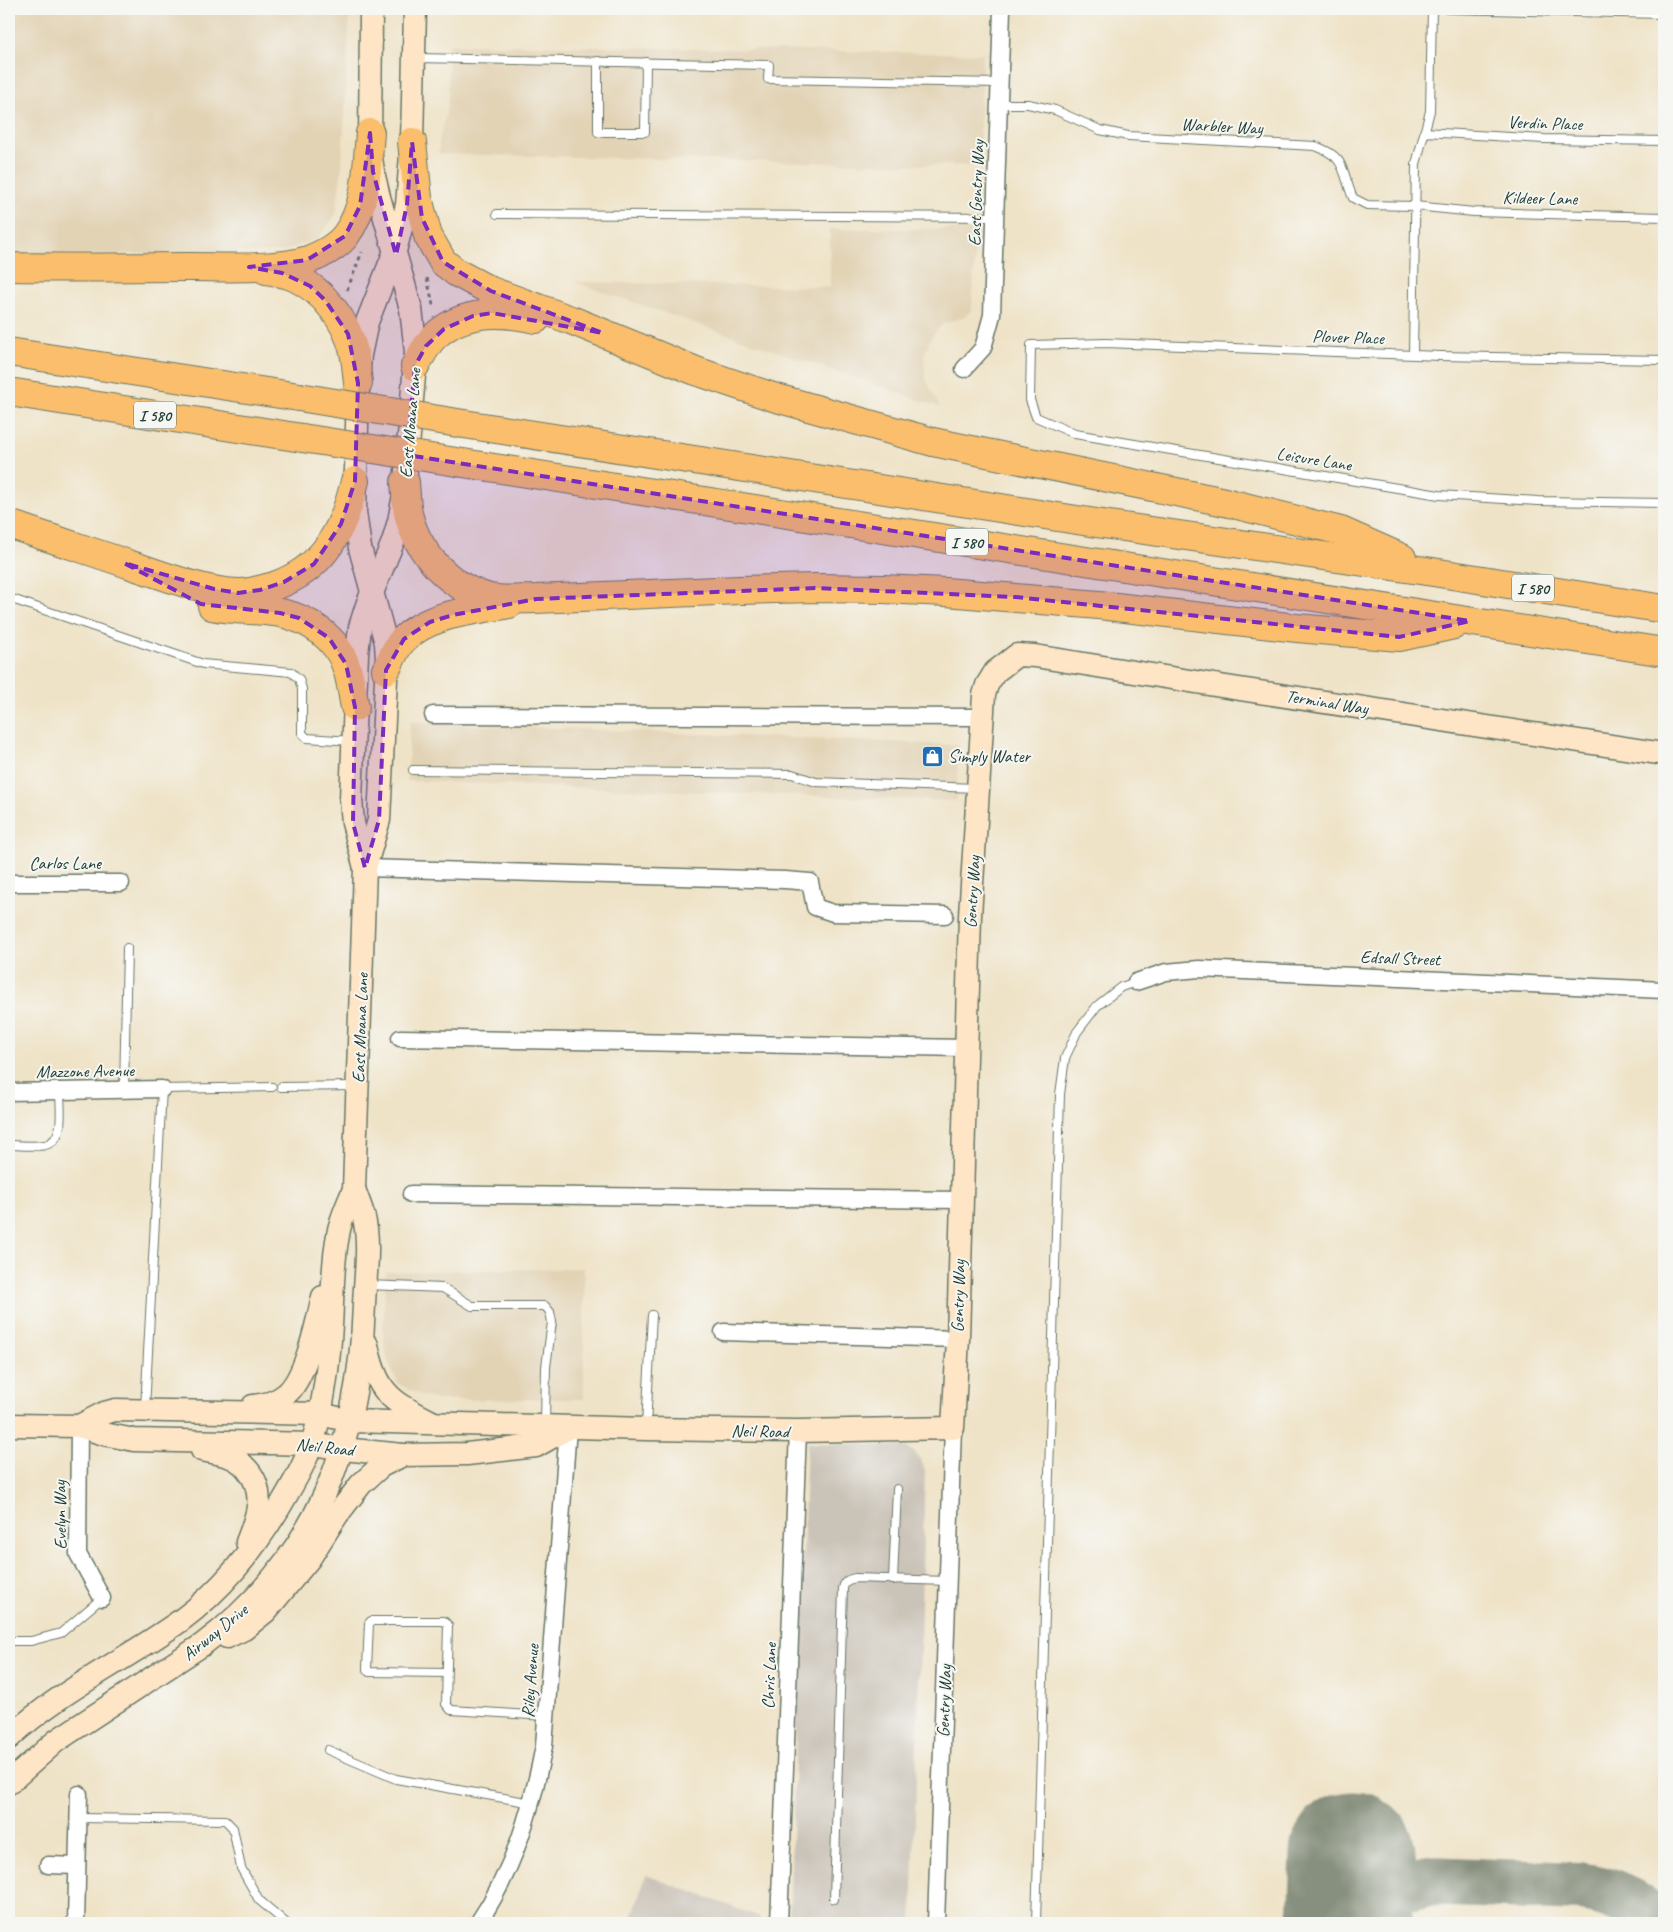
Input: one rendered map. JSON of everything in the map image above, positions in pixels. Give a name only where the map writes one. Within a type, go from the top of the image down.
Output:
[{"type":"highway","points":[[9,267],[248,267],[287,264],[307,260],[324,253],[345,236],[353,223],[360,206],[370,133]]},
{"type":"highway","points":[[412,142],[418,198],[428,236],[443,262],[456,273],[491,290],[696,371],[773,397],[933,442],[1225,502],[1342,530],[1434,572]]},
{"type":"highway","points":[[248,267],[296,278],[310,286],[325,300],[338,316],[348,334],[354,352],[358,383]]},
{"type":"highway","points":[[415,366],[426,346],[434,337],[458,321],[473,316],[492,313],[520,316],[603,333]]},
{"type":"highway","name":"I 580","points":[[9,352],[1096,523],[1434,572],[1664,609]]},
{"type":"highway","name":"I 580","points":[[9,392],[1664,652]]},
{"type":"highway","points":[[9,524],[192,585],[238,593],[260,590],[284,582],[314,564],[324,553],[341,524],[350,502],[355,481]]},
{"type":"highway","points":[[405,482],[408,513],[414,532],[435,564],[451,579],[468,590],[491,598],[536,599],[815,588],[883,589],[946,592],[1099,605],[1297,628],[1399,637],[1470,621]]},
{"type":"highway","points":[[124,563],[201,604],[246,611],[280,613],[299,618],[316,627],[329,638],[346,664],[355,707]]},
{"type":"highway","points":[[386,670],[395,650],[404,639],[416,629],[430,622],[453,615],[536,599]]},
{"type":"main road","name":"East Moana Lane","points":[[366,868],[352,823],[351,798],[360,628],[372,593],[394,542],[405,482],[415,366],[415,331],[412,309],[373,172],[370,133],[371,9]]},
{"type":"main road","name":"East Moana Lane","points":[[316,1429],[328,1362],[335,1252],[338,1233],[354,1189],[366,868],[379,820],[386,670],[386,644],[357,530],[355,481],[358,383],[360,355],[367,322],[395,251],[407,205],[412,142],[415,9]]},
{"type":"main road","name":"Terminal Way","points":[[995,672],[1017,656],[1035,656],[1664,754]]},
{"type":"main road","name":"Gentry Way","points":[[953,1428],[958,1339],[965,1048],[959,916],[978,788],[982,717],[987,684],[995,672]]},
{"type":"main road","name":"East Moana Lane","points":[[351,1421],[358,1383],[363,1328],[366,1250],[363,1215],[354,1189]]},
{"type":"main road","points":[[150,1411],[257,1405],[280,1398],[288,1393],[301,1371],[310,1348],[338,1233]]},
{"type":"main road","points":[[363,1328],[376,1380],[384,1391],[407,1409],[433,1423]]},
{"type":"main road","name":"Neil Road","points":[[80,1426],[104,1413],[116,1410],[150,1411],[316,1429],[343,1449],[403,1455],[467,1454],[536,1446],[544,1434]]},
{"type":"main road","name":"Neil Road","points":[[9,1426],[80,1426],[104,1434],[134,1440],[159,1441],[316,1429],[351,1421],[433,1423],[544,1434],[568,1428],[798,1431],[953,1428]]},
{"type":"main road","name":"Airway Drive","points":[[9,1783],[56,1741],[174,1663],[227,1625],[259,1595],[297,1544],[317,1510],[343,1449],[351,1421]]},
{"type":"main road","name":"Airway Drive","points":[[9,1738],[35,1716],[180,1621],[221,1586],[240,1566],[261,1537],[298,1473],[316,1429]]},
{"type":"main road","points":[[159,1441],[230,1456],[244,1465],[257,1485],[260,1495],[255,1522],[239,1559],[221,1586]]},
{"type":"main road","points":[[174,1663],[244,1629],[256,1621],[294,1580],[361,1484],[381,1466],[403,1455]]},
{"type":"street","name":"East Gentry Way","points":[[964,369],[983,348],[992,314],[1002,9]]},
{"type":"street","points":[[433,715],[982,717]]},
{"type":"street","points":[[366,868],[786,880],[810,882],[815,907],[833,913],[959,916]]},
{"type":"street","name":"Carlos Lane","points":[[9,883],[121,883]]},
{"type":"street","name":"Edsall Street","points":[[1136,982],[1166,972],[1199,969],[1664,990]]},
{"type":"street","points":[[400,1038],[965,1048]]},
{"type":"street","name":"Mazzone Avenue","points":[[9,1092],[162,1089]]},
{"type":"street","points":[[411,1194],[961,1200]]},
{"type":"street","points":[[723,1332],[958,1339]]},
{"type":"street","name":"Evelyn Way","points":[[80,1426],[78,1554],[102,1598]]},
{"type":"street","name":"Riley Avenue","points":[[478,1923],[504,1878],[522,1834],[532,1803],[544,1746],[568,1428]]},
{"type":"street","name":"Gentry Way","points":[[936,1923],[953,1428]]},
{"type":"street","name":"Chris Lane","points":[[780,1923],[798,1431]]},
{"type":"street","points":[[76,1923],[79,1794]]},
{"type":"street","points":[[48,1865],[77,1866]]},
{"type":"lane","points":[[1413,354],[1416,164],[1430,111],[1432,9]]},
{"type":"lane","points":[[1447,9],[1664,14]]},
{"type":"lane","points":[[414,58],[769,65],[768,79],[1000,83]]},
{"type":"lane","points":[[598,61],[598,132],[645,132],[646,62]]},
{"type":"lane","name":"Warbler Way","points":[[999,104],[1028,104],[1055,110],[1100,130],[1128,136],[1315,146],[1328,150],[1340,160],[1353,198],[1367,205],[1415,206]]},
{"type":"lane","name":"Verdin Place","points":[[1424,132],[1544,140],[1664,141]]},
{"type":"lane","name":"Kildeer Lane","points":[[1415,206],[1474,212],[1664,217]]},
{"type":"lane","points":[[497,214],[996,217]]},
{"type":"lane","name":"Plover Place","points":[[1031,345],[1106,343],[1413,354],[1664,360]]},
{"type":"lane","name":"Leisure Lane","points":[[1031,345],[1030,400],[1036,417],[1075,434],[1439,495],[1538,501],[1664,503]]},
{"type":"lane","points":[[9,598],[203,664],[291,672],[299,679],[302,689],[302,733],[307,738],[354,741]]},
{"type":"lane","points":[[413,770],[792,774],[816,782],[978,788]]},
{"type":"lane","points":[[124,1090],[127,948]]},
{"type":"lane","points":[[1036,1923],[1060,1094],[1066,1058],[1077,1032],[1097,1006],[1121,987],[1136,982]]},
{"type":"lane","points":[[281,1087],[358,1086]]},
{"type":"lane","points":[[150,1411],[162,1089],[272,1087]]},
{"type":"lane","points":[[9,1145],[46,1145],[56,1139],[60,1131],[60,1092]]},
{"type":"lane","points":[[365,1285],[443,1288],[472,1306],[545,1306],[550,1312],[552,1322],[546,1367],[544,1434]]},
{"type":"lane","points":[[646,1429],[652,1315]]},
{"type":"lane","points":[[893,1580],[897,1489]]},
{"type":"lane","points":[[834,1899],[843,1588],[848,1579],[948,1581]]},
{"type":"lane","points":[[9,1641],[31,1641],[61,1633],[102,1598]]},
{"type":"lane","points":[[446,1673],[368,1672],[369,1623],[371,1621],[444,1622],[448,1625],[446,1704],[451,1710],[547,1716]]},
{"type":"lane","points":[[328,1750],[396,1780],[532,1803]]},
{"type":"lane","points":[[78,1818],[224,1820],[233,1828],[241,1868],[259,1900],[286,1923]]},
{"type":"path","points":[[345,297],[364,247]]},
{"type":"path","points":[[430,310],[434,309],[427,277],[432,273]]},
{"type":"highlighted area","points":[[370,133],[373,172],[396,255],[407,205],[412,142],[422,218],[443,262],[491,291],[603,333],[492,313],[473,316],[444,329],[426,346],[415,366],[407,455],[1470,621],[1399,637],[1015,597],[815,588],[536,599],[453,615],[430,622],[404,639],[386,670],[379,820],[365,868],[353,823],[355,707],[346,664],[329,638],[299,618],[280,613],[201,604],[124,563],[214,589],[238,593],[260,590],[284,582],[314,564],[341,524],[355,481],[358,383],[348,334],[325,300],[310,286],[282,273],[249,267],[307,260],[345,236],[360,206]]},
{"type":"shaded area","points":[[9,9],[350,9],[342,167],[336,214],[318,239],[280,252],[9,255]]},
{"type":"shaded area","points":[[449,44],[983,54],[979,166],[439,154],[439,141],[448,104]]},
{"type":"shaded area","points":[[830,229],[976,229],[972,309],[966,316],[943,324],[931,337],[924,355],[925,377],[940,407],[574,282],[830,287]]},
{"type":"shaded area","points":[[410,722],[958,745],[957,801],[407,781]]},
{"type":"shaded area","points":[[584,1268],[584,1399],[439,1400],[422,1396],[398,1384],[387,1359],[383,1332],[386,1272]]},
{"type":"shaded area","points":[[807,1443],[903,1446],[914,1452],[921,1460],[925,1471],[912,1923],[789,1923]]},
{"type":"shaded area","points":[[646,1875],[760,1917],[760,1923],[630,1923]]},
{"type":"taxiway","points":[[1351,1900],[1428,1881],[1579,1887],[1600,1891],[1620,1898],[1639,1909],[1655,1923]]},
{"type":"runway","points":[[1350,1923],[1353,1854]]},
{"type":"place","name":"Simply Water","points":[[932,756]]}]
